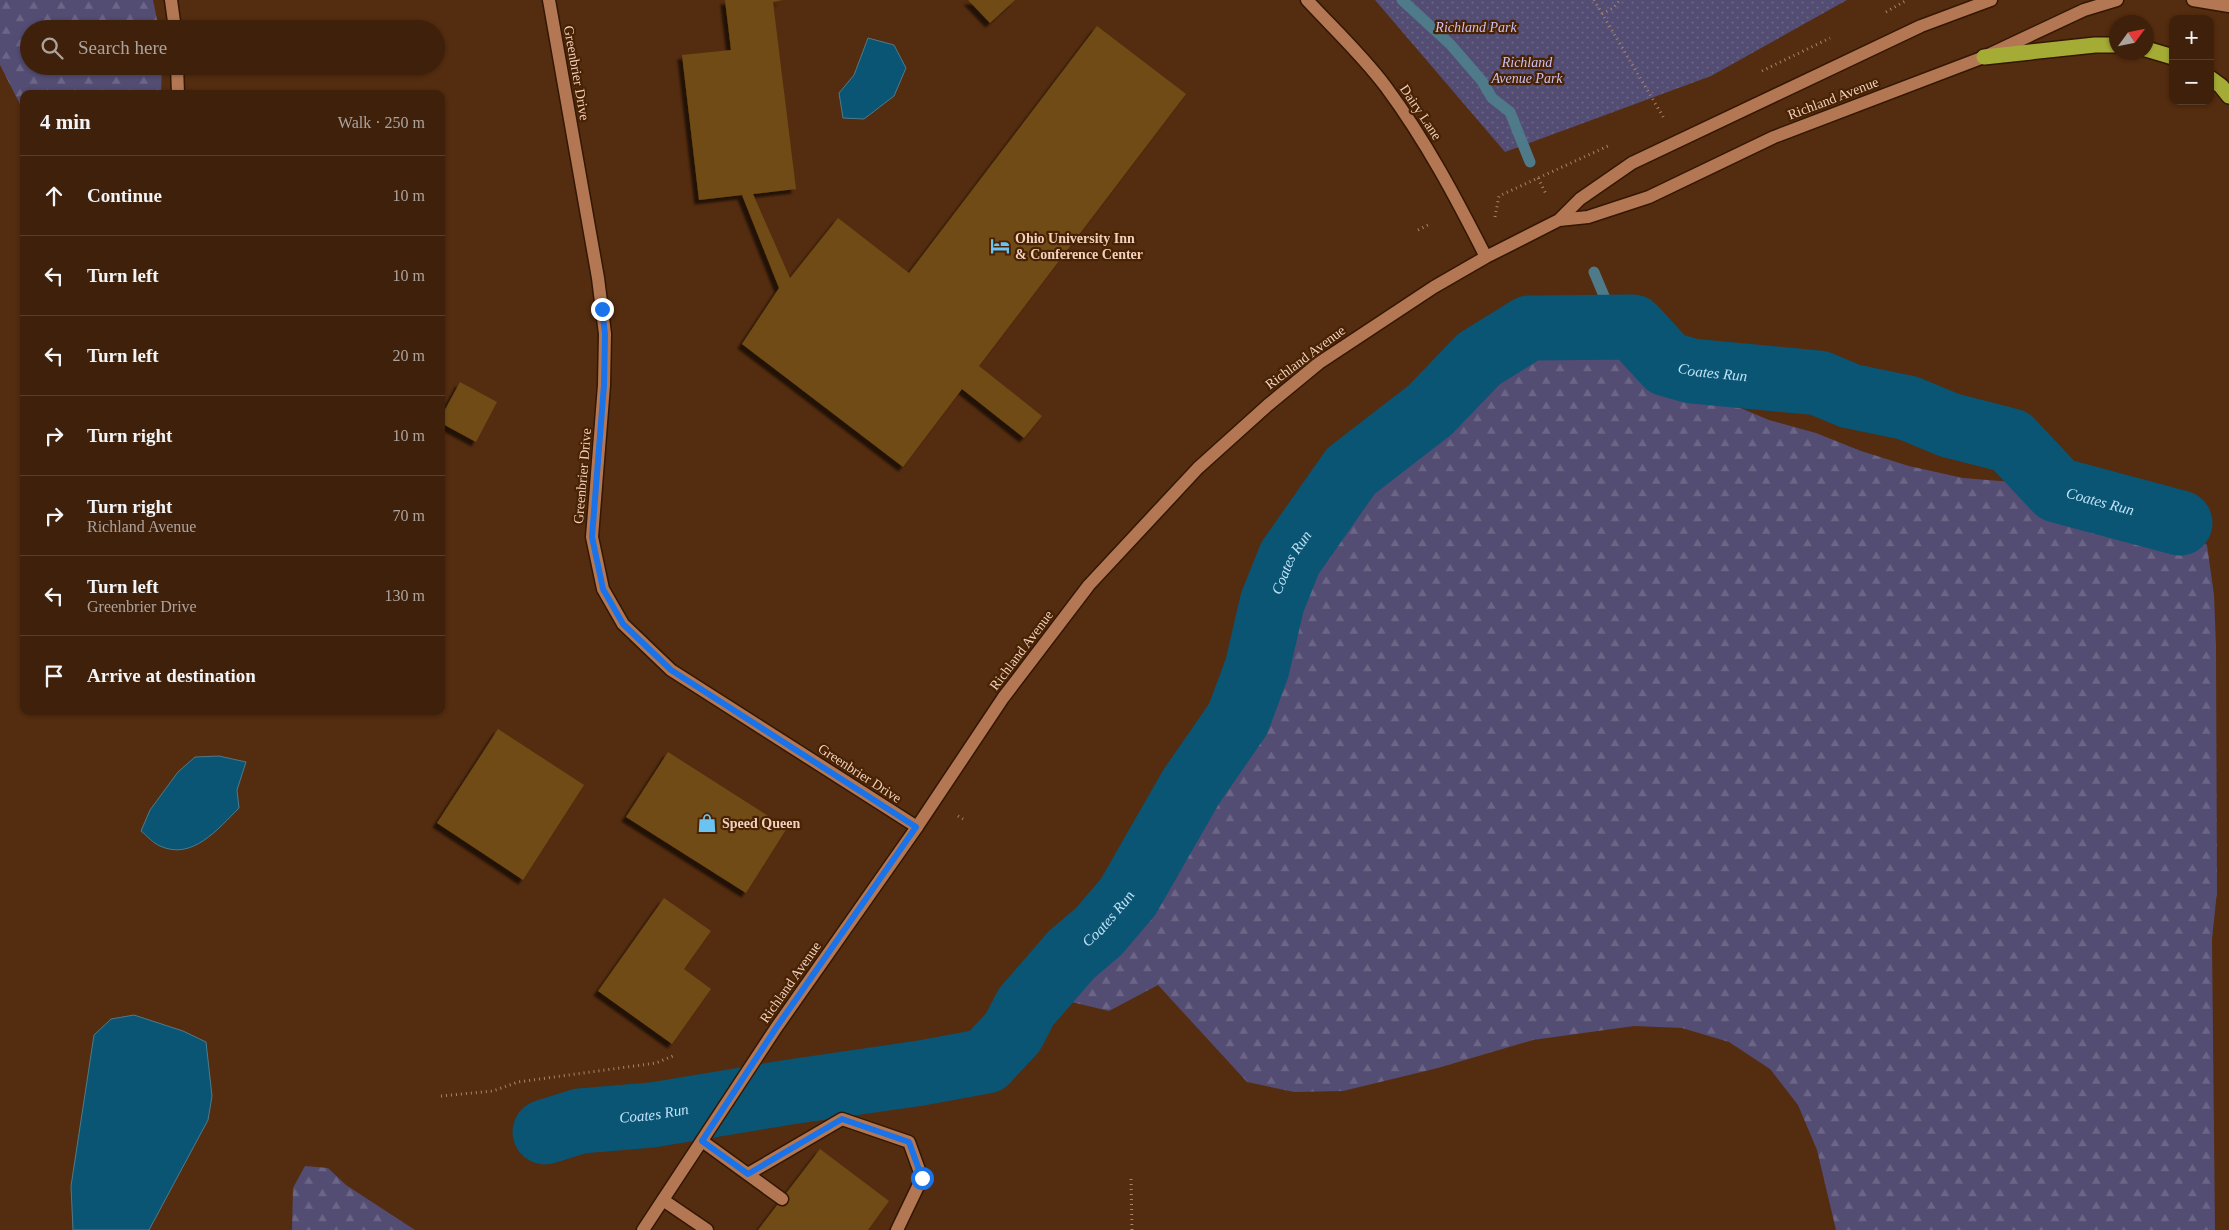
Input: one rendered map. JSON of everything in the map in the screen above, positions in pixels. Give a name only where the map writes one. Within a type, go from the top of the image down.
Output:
[{"type":"highway","points":[[1984,57],[2095,44],[2109,45]]},
{"type":"highway","points":[[2154,51],[2169,56]]},
{"type":"highway","points":[[2214,81],[2229,96]]},
{"type":"main road","points":[[171,0],[174,20]]},
{"type":"main road","name":"Greenbrier Drive","points":[[549,0],[598,278],[605,334],[604,385],[592,537],[603,589],[623,624],[671,670],[916,827]]},
{"type":"main road","name":"Dairy Lane","points":[[1307,0],[1385,85],[1420,136],[1454,192],[1486,257]]},
{"type":"main road","name":"Richland Avenue","points":[[643,1230],[743,1077],[1003,698],[1090,585],[1198,468],[1268,405],[1319,363],[1434,286],[1559,220],[1580,199],[1632,163],[1921,26],[1991,0]]},
{"type":"main road","name":"Richland Avenue","points":[[1559,220],[1588,217],[1649,196],[1774,137],[1984,57],[2084,10],[2117,0]]},
{"type":"main road","points":[[2193,0],[2229,6]]},
{"type":"main road","points":[[177,75],[178,90]]},
{"type":"main road","points":[[748,1174],[842,1119],[909,1142],[922,1178],[897,1230]]},
{"type":"main road","points":[[702,1141],[782,1199]]},
{"type":"main road","points":[[663,1200],[707,1230]]},
{"type":"path","points":[[1594,0],[1665,121]]},
{"type":"path","points":[[1602,14],[1613,8],[1620,0]]},
{"type":"path","points":[[1538,178],[1546,194]]},
{"type":"path","points":[[1418,230],[1428,224]]},
{"type":"path","points":[[958,816],[963,819]]},
{"type":"path","points":[[441,1096],[493,1091],[518,1082],[656,1063],[673,1056]]},
{"type":"path","points":[[1131,1179],[1132,1230]]},
{"type":"green space","points":[[0,0],[153,0],[157,20],[20,20],[20,75],[162,75],[161,90],[20,90],[20,104],[0,65]]},
{"type":"green space","name":"Richland Avenue Park","points":[[1375,0],[1847,0],[1711,76],[1505,152]]},
{"type":"green space","points":[[1556,317],[1602,328],[1646,349],[1685,377],[1726,402],[1769,420],[1816,433],[1861,451],[1909,466],[1963,478],[2012,482],[2117,501],[2169,514],[2207,545],[2214,595],[2216,646],[2217,892],[2212,939],[2215,1230],[1836,1230],[1817,1150],[1798,1105],[1770,1069],[1729,1042],[1682,1028],[1634,1026],[1533,1040],[1438,1068],[1343,1091],[1294,1092],[1247,1082],[1158,985],[1109,1011],[1063,1000],[1041,958],[1074,926],[1116,904],[1148,840],[1207,767],[1219,748],[1245,684],[1272,571],[1299,517],[1316,495],[1357,454],[1461,360],[1508,322]]},
{"type":"green space","points":[[305,1166],[328,1168],[346,1185],[415,1230],[292,1230],[293,1188]]},
{"type":"water","points":[[868,38],[894,45],[906,68],[894,96],[864,119],[843,118],[839,93],[854,75]]},
{"type":"water","points":[[219,756],[246,762],[237,790],[239,808],[213,833],[194,846],[172,850],[152,841],[141,831],[150,810],[178,772],[195,757]]},
{"type":"water","points":[[134,1015],[183,1031],[206,1042],[212,1096],[208,1120],[149,1230],[73,1230],[71,1186],[94,1035],[111,1019]]},
{"type":"building","name":"Ohio University Inn & Conference Center","points":[[725,0],[783,0],[773,2],[796,189],[753,194],[790,278],[838,218],[909,273],[1097,26],[1186,94],[979,366],[1042,416],[1024,438],[962,389],[903,467],[742,344],[779,288],[742,195],[699,200],[682,55],[731,50]]},
{"type":"building","points":[[968,0],[1015,0],[990,23]]},
{"type":"building","points":[[460,382],[497,402],[476,442],[445,425],[445,410]]},
{"type":"building","points":[[498,729],[584,785],[523,880],[437,823]]},
{"type":"building","name":"Speed Queen","points":[[668,752],[787,828],[746,893],[626,817]]},
{"type":"building","points":[[664,898],[711,931],[684,969],[711,989],[672,1044],[598,991]]},
{"type":"building","points":[[820,1149],[889,1201],[868,1230],[758,1230]]},
{"type":"waterway","points":[[1402,0],[1450,44],[1482,81],[1492,98],[1510,112],[1530,162]]},
{"type":"waterway","points":[[1594,272],[1617,327]]},
{"type":"waterway","name":"Coates Run","points":[[545,1132],[580,1121],[652,1115],[986,1061],[1013,1032],[1026,1007],[1071,955],[1099,931],[1128,897],[1191,787],[1238,719],[1257,668],[1272,603],[1290,558],[1351,471],[1430,410],[1479,359],[1529,328],[1633,327],[1667,364],[1692,371],[1819,383],[1850,396],[1908,408],[1949,425],[2011,441],[2057,490],[2180,523]]},
{"type":"place","name":"Ohio University Inn & Conference Center","points":[[1000,246]]},
{"type":"place","name":"Speed Queen","points":[[707,823]]},
{"type":"route","points":[[602,309],[605,334],[604,385],[592,537],[603,589],[623,624],[671,670],[882,803],[916,827],[776,1028],[702,1141],[748,1174],[842,1119],[909,1142],[922,1178]]},
{"type":"park label","name":"Richland Park","points":[[1476,27]]}]
